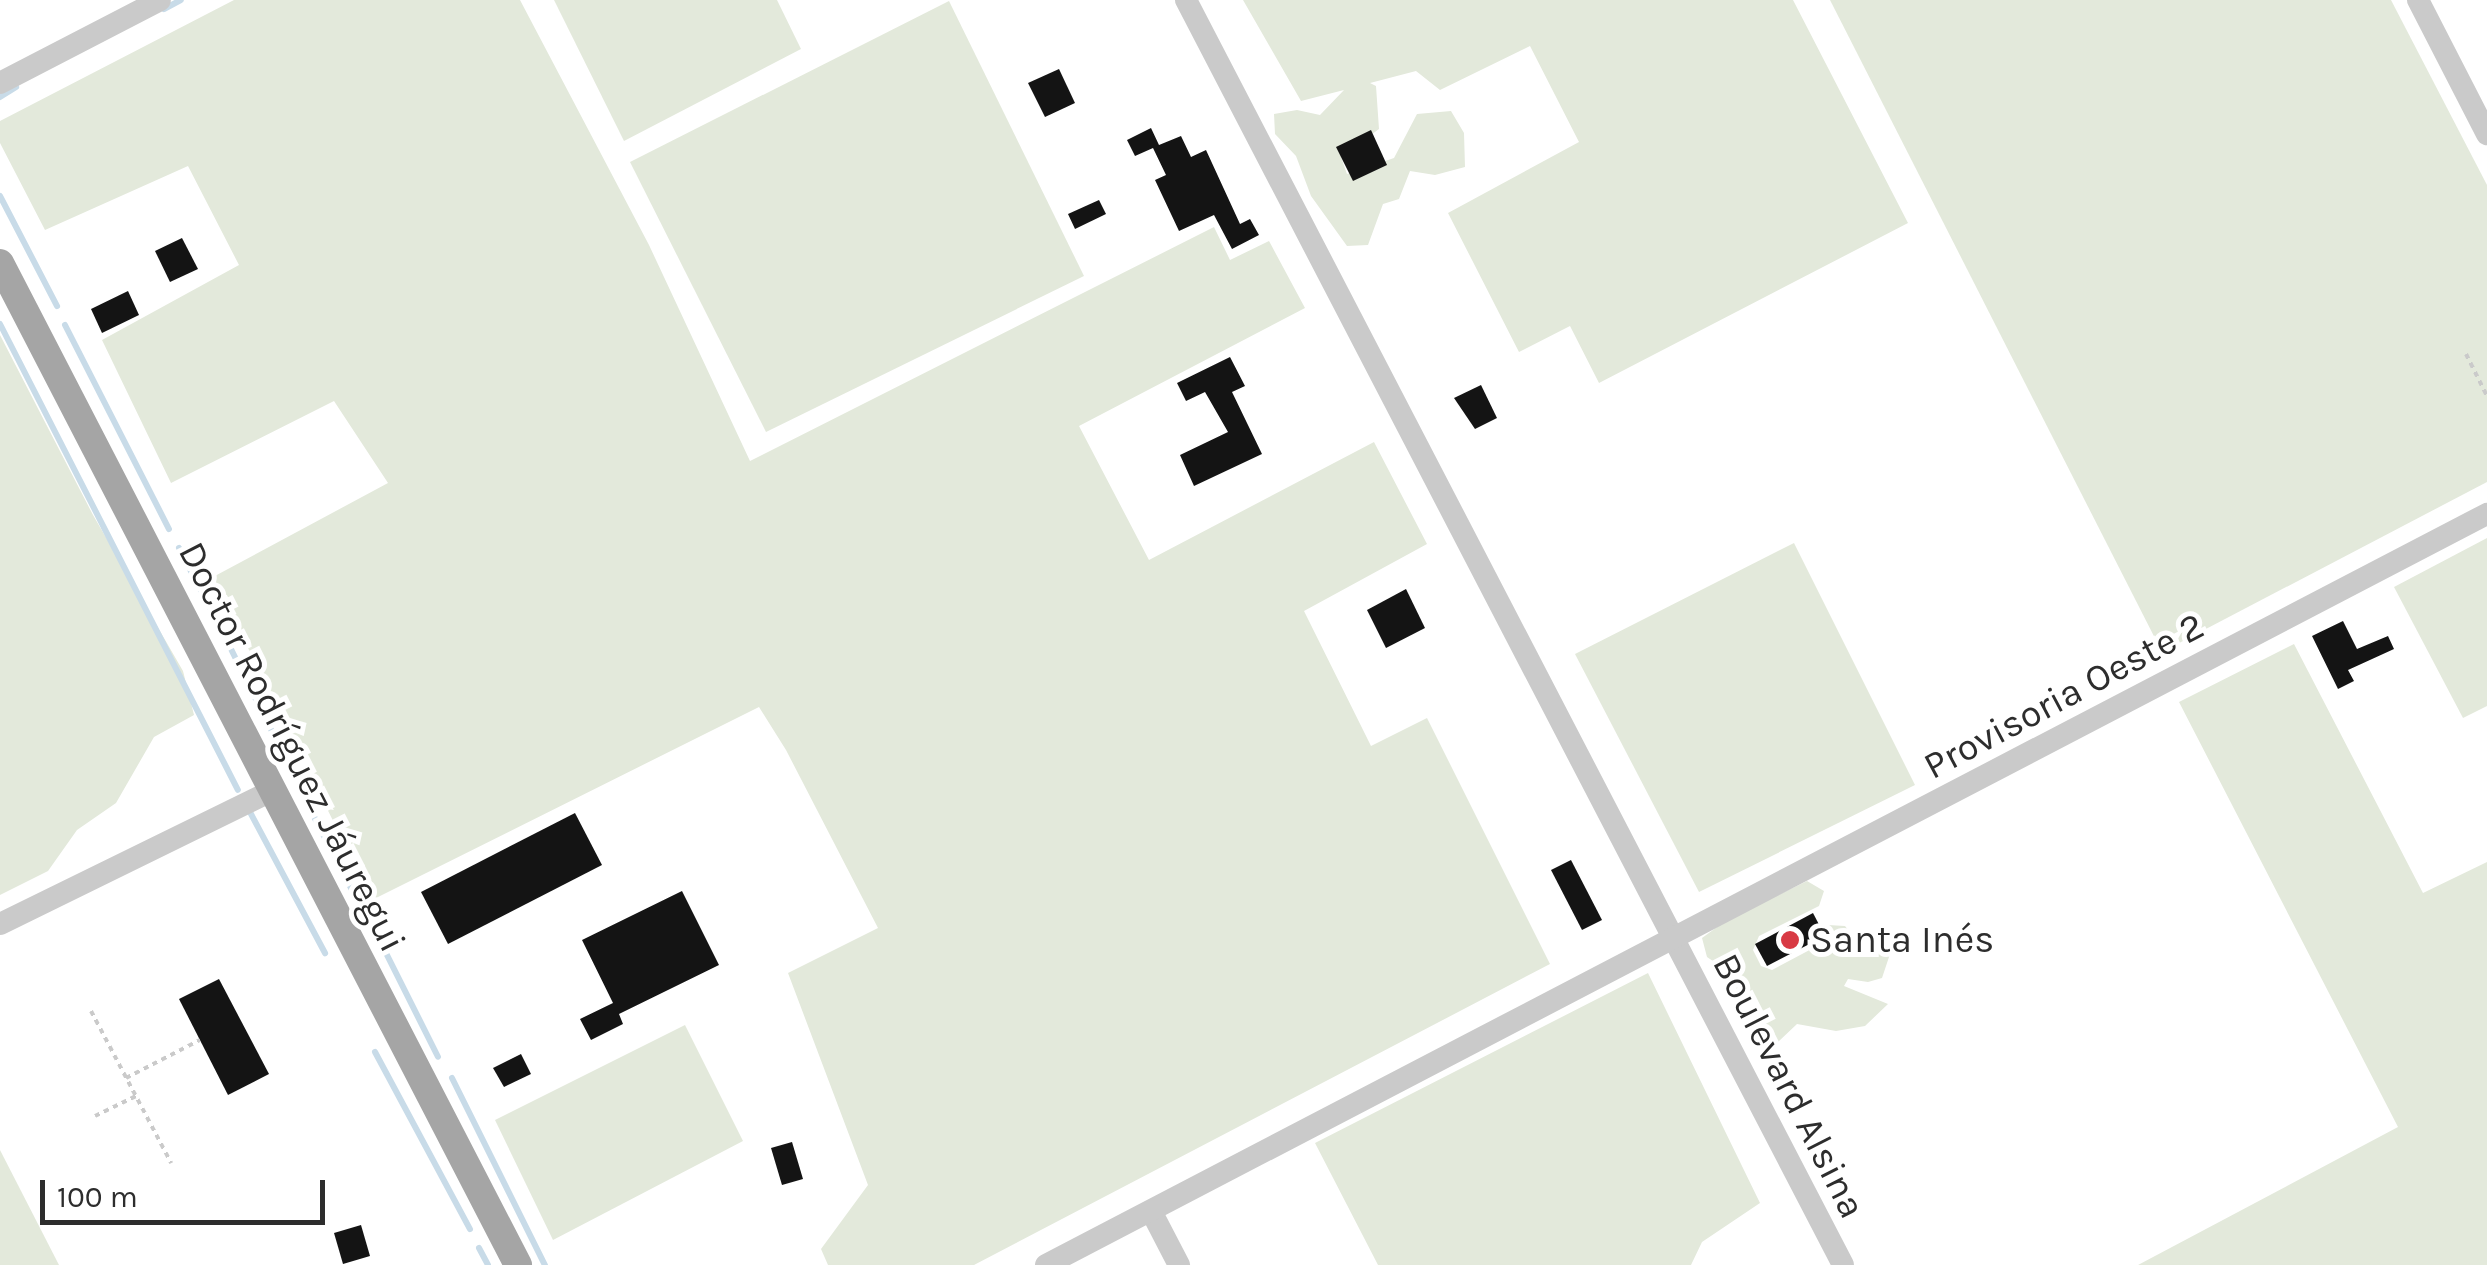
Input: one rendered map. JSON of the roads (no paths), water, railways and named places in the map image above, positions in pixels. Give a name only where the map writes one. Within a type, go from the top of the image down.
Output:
[{"type":"main road","name":"Doctor Rodríguez Jáuregui","points":[[0,263],[518,1265]]},
{"type":"street","points":[[0,83],[160,0]]},
{"type":"street","name":"Boulevard Alsina","points":[[1186,0],[1843,1265]]},
{"type":"street","points":[[2418,0],[2487,134]]},
{"type":"street","name":"Provisoria Oeste 2","points":[[1674,939],[2487,514]]},
{"type":"street","points":[[0,924],[272,791]]},
{"type":"street","points":[[1046,1265],[1674,939]]},
{"type":"street","points":[[1151,1211],[1179,1265]]},
{"type":"waterway","points":[[164,9],[181,0]]},
{"type":"waterway","points":[[0,97],[16,87]]},
{"type":"waterway","points":[[0,196],[57,306]]},
{"type":"waterway","points":[[0,324],[238,790]]},
{"type":"waterway","points":[[65,325],[169,529]]},
{"type":"waterway","points":[[179,548],[220,627]]},
{"type":"waterway","points":[[229,645],[296,780]]},
{"type":"waterway","points":[[309,807],[364,913]]},
{"type":"waterway","points":[[250,812],[325,953]]},
{"type":"waterway","points":[[386,953],[438,1057]]},
{"type":"waterway","points":[[375,1052],[470,1229]]},
{"type":"waterway","points":[[452,1078],[545,1265]]},
{"type":"waterway","points":[[479,1248],[488,1265]]},
{"type":"place","name":"Santa Inés","points":[[1790,940]]}]
